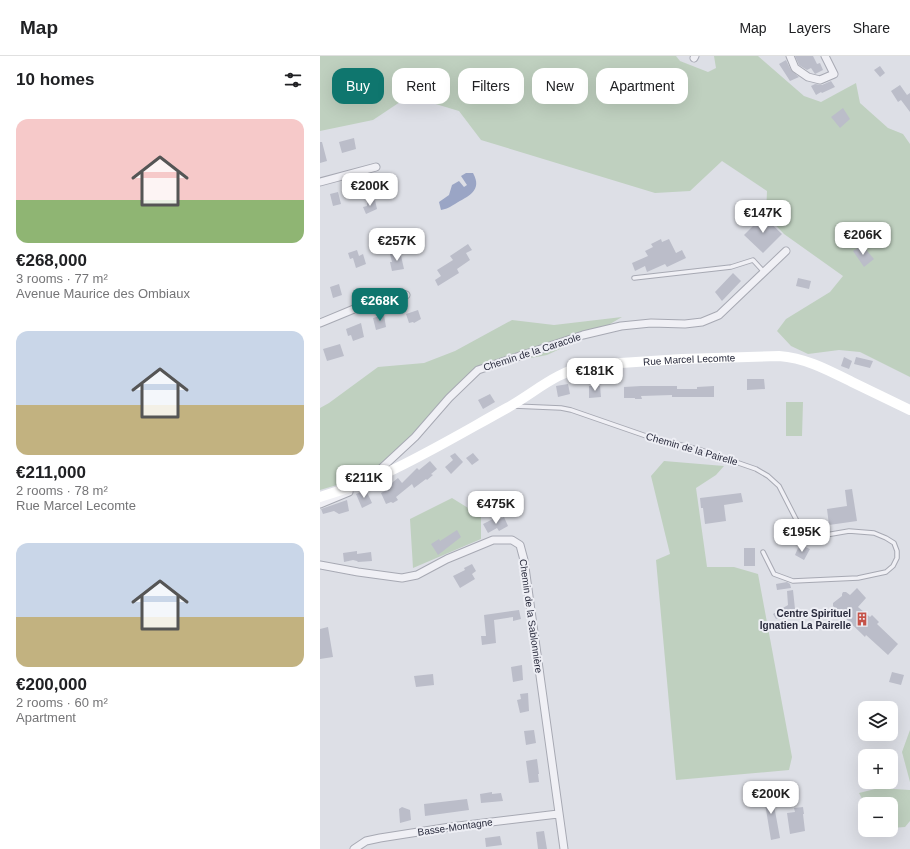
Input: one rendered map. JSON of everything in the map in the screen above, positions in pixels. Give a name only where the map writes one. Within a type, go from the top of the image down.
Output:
[{"type":"street","points":[[790,56],[796,68],[808,77],[820,80],[834,74],[825,56]]},
{"type":"street","points":[[320,182],[376,167]]},
{"type":"street","name":"Chemin de la Caracole","points":[[320,504],[351,491],[368,480],[415,437],[449,398],[478,370],[583,335],[621,326],[651,323],[685,324],[702,322],[719,315],[786,251]]},
{"type":"street","points":[[320,323],[354,309],[406,295]]},
{"type":"street","name":"Rue Marcel Lecomte","points":[[320,496],[368,480],[413,459],[509,406],[562,373],[590,365],[666,360],[779,356],[793,357],[807,361],[910,410]]},
{"type":"street","name":"Chemin de la Sablonnière","points":[[320,565],[402,578],[417,575],[447,559],[493,540],[512,540],[520,545],[525,568],[564,849]]},
{"type":"street","name":"Basse-Montagne","points":[[354,849],[366,841],[380,838],[450,827],[558,814]]},
{"type":"lane","points":[[634,278],[731,268],[753,260],[765,272]]},
{"type":"lane","name":"Chemin de la Pairelle","points":[[509,406],[561,408],[571,410],[649,437],[701,450],[756,469],[768,476],[780,486],[799,525],[806,533],[820,536],[849,531],[874,533],[894,543],[898,551],[894,566],[886,572],[858,578],[793,581],[774,574],[763,552]]},
{"type":"green space","points":[[320,56],[676,56],[680,61],[708,72],[716,68],[714,56],[758,56],[804,96],[821,102],[856,83],[860,103],[888,128],[903,134],[910,144],[910,377],[860,352],[839,350],[808,354],[791,346],[777,331],[786,319],[830,292],[843,276],[784,234],[766,215],[767,191],[722,161],[690,191],[655,193],[481,140],[459,111],[436,104],[450,104],[450,68],[392,68],[392,104],[397,104],[373,120],[320,131]]},
{"type":"green space","points":[[622,317],[598,331],[547,355],[520,360],[483,371],[378,469],[347,482],[320,490],[320,408],[378,367],[424,363],[455,351],[512,320],[554,325]]},
{"type":"green space","points":[[786,402],[803,402],[802,436],[786,436]]},
{"type":"green space","points":[[664,461],[724,466],[716,475],[696,488],[707,567],[734,567],[758,574],[792,757],[789,770],[676,780],[656,560],[670,554],[651,476]]},
{"type":"green space","points":[[452,498],[481,516],[481,539],[413,568],[410,519]]},
{"type":"green space","points":[[910,730],[910,782],[902,752]]},
{"type":"green space","points":[[875,789],[910,790],[910,821],[905,827],[898,828],[898,797],[861,797],[859,793]]},
{"type":"water","points":[[466,173],[473,173],[476,179],[475,189],[473,192],[448,208],[441,210],[439,202],[449,195],[452,185],[459,181],[464,187],[467,185],[461,176]]},
{"type":"building","points":[[795,56],[813,56],[817,64],[820,63],[823,70],[815,74],[811,68],[807,70],[799,65]]},
{"type":"building","points":[[786,60],[791,70],[799,77],[790,81],[779,64]]},
{"type":"building","points":[[880,66],[885,73],[880,77],[874,70]]},
{"type":"building","points":[[831,81],[835,87],[816,95],[811,86],[815,84],[822,85]]},
{"type":"building","points":[[900,85],[907,95],[910,93],[910,112],[901,100],[898,102],[891,91]]},
{"type":"building","points":[[843,108],[850,119],[840,128],[831,117]]},
{"type":"building","points":[[354,138],[356,149],[342,153],[339,142]]},
{"type":"building","points":[[320,142],[322,142],[327,161],[320,163]]},
{"type":"building","points":[[338,192],[341,204],[333,206],[330,194]]},
{"type":"building","points":[[375,200],[377,209],[366,214],[363,207],[367,206],[367,203]]},
{"type":"building","points":[[763,216],[782,234],[763,253],[744,235]]},
{"type":"building","points":[[661,239],[662,242],[669,239],[676,253],[682,250],[686,258],[667,267],[665,264],[647,272],[645,266],[635,271],[632,263],[648,256],[645,251],[653,247],[651,244]]},
{"type":"building","points":[[468,244],[472,250],[466,253],[470,260],[457,269],[459,273],[438,286],[435,280],[441,276],[437,270],[453,260],[450,256]]},
{"type":"building","points":[[862,245],[874,259],[864,267],[853,251]]},
{"type":"building","points":[[357,250],[359,256],[363,254],[366,264],[356,268],[353,258],[350,259],[348,253]]},
{"type":"building","points":[[400,251],[404,269],[392,271],[390,254]]},
{"type":"building","points":[[733,273],[741,281],[722,301],[715,292]]},
{"type":"building","points":[[798,278],[811,281],[809,289],[796,286]]},
{"type":"building","points":[[339,284],[342,295],[333,298],[330,287]]},
{"type":"building","points":[[418,310],[421,319],[414,323],[409,323],[406,314]]},
{"type":"building","points":[[384,315],[386,327],[376,330],[373,318]]},
{"type":"building","points":[[361,323],[364,337],[353,341],[351,335],[348,336],[346,329]]},
{"type":"building","points":[[340,344],[344,356],[327,361],[323,349]]},
{"type":"building","points":[[844,357],[852,361],[849,369],[841,366]]},
{"type":"building","points":[[856,357],[873,361],[870,368],[854,364]]},
{"type":"building","points":[[747,379],[764,379],[765,389],[747,390]]},
{"type":"building","points":[[568,384],[570,394],[558,397],[556,386]]},
{"type":"building","points":[[589,386],[600,386],[601,397],[589,398]]},
{"type":"building","points":[[677,386],[677,389],[697,389],[697,387],[714,386],[714,397],[672,397],[672,395],[641,396],[642,399],[624,398],[624,387]]},
{"type":"building","points":[[490,394],[495,402],[483,409],[478,400]]},
{"type":"building","points":[[455,453],[463,462],[451,474],[445,467],[453,460],[450,456]]},
{"type":"building","points":[[473,453],[479,460],[472,465],[466,458]]},
{"type":"building","points":[[430,461],[437,469],[431,474],[433,475],[414,488],[412,484],[396,497],[398,500],[393,503],[391,502],[386,504],[381,493],[385,491],[384,489],[398,478],[402,483],[417,468],[419,470]]},
{"type":"building","points":[[852,489],[857,521],[829,525],[827,509],[847,506],[845,490]]},
{"type":"building","points":[[366,490],[372,503],[362,508],[356,494]]},
{"type":"building","points":[[741,493],[743,502],[724,505],[726,521],[705,524],[700,498]]},
{"type":"building","points":[[347,500],[349,511],[339,514],[334,511],[323,514],[321,509]]},
{"type":"building","points":[[504,517],[508,526],[499,531],[497,528],[488,533],[483,524],[493,519],[494,522]]},
{"type":"building","points":[[457,530],[461,537],[438,555],[431,544],[439,539],[440,541]]},
{"type":"building","points":[[803,546],[810,549],[804,560],[795,555],[798,548],[802,549]]},
{"type":"building","points":[[744,548],[755,548],[755,566],[744,566]]},
{"type":"building","points":[[357,551],[357,554],[371,552],[372,561],[358,562],[353,560],[344,562],[343,553]]},
{"type":"building","points":[[472,564],[476,571],[472,574],[475,579],[460,588],[453,576],[465,570],[464,568]]},
{"type":"building","points":[[787,582],[790,584],[791,588],[777,590],[776,584]]},
{"type":"building","name":"Centre Spirituel Ignatien La Pairelle","points":[[857,588],[866,598],[858,607],[870,617],[872,615],[879,622],[877,624],[898,644],[888,655],[866,635],[865,637],[833,606],[833,603],[842,596],[843,592],[850,595]]},
{"type":"building","points":[[793,590],[795,609],[783,611],[785,615],[776,619],[773,614],[788,605],[787,591]]},
{"type":"building","points":[[519,610],[521,619],[513,621],[513,617],[494,620],[496,643],[482,645],[481,636],[486,636],[484,615]]},
{"type":"building","points":[[328,627],[333,657],[320,659],[320,629]]},
{"type":"building","points":[[522,665],[523,680],[513,682],[511,667]]},
{"type":"building","points":[[892,672],[904,675],[901,685],[889,682]]},
{"type":"building","points":[[433,674],[434,685],[416,687],[414,676]]},
{"type":"building","points":[[528,693],[529,711],[520,713],[517,700],[521,699],[520,694]]},
{"type":"building","points":[[534,730],[536,743],[526,745],[524,731]]},
{"type":"building","points":[[537,759],[539,782],[529,783],[526,761]]},
{"type":"building","points":[[771,789],[780,838],[771,840],[763,791]]},
{"type":"building","points":[[492,792],[492,794],[501,793],[503,801],[481,803],[480,794]]},
{"type":"building","points":[[467,799],[469,810],[425,816],[424,804]]},
{"type":"building","points":[[402,807],[410,810],[411,820],[400,823],[399,809]]},
{"type":"building","points":[[803,807],[805,831],[790,834],[787,813],[795,812],[794,808]]},
{"type":"building","points":[[544,831],[547,849],[538,849],[536,832]]},
{"type":"building","points":[[500,836],[502,845],[486,847],[485,838]]},
{"type":"place","name":"Centre Spirituel Ignatien La Pairelle","points":[[862,619]]}]
